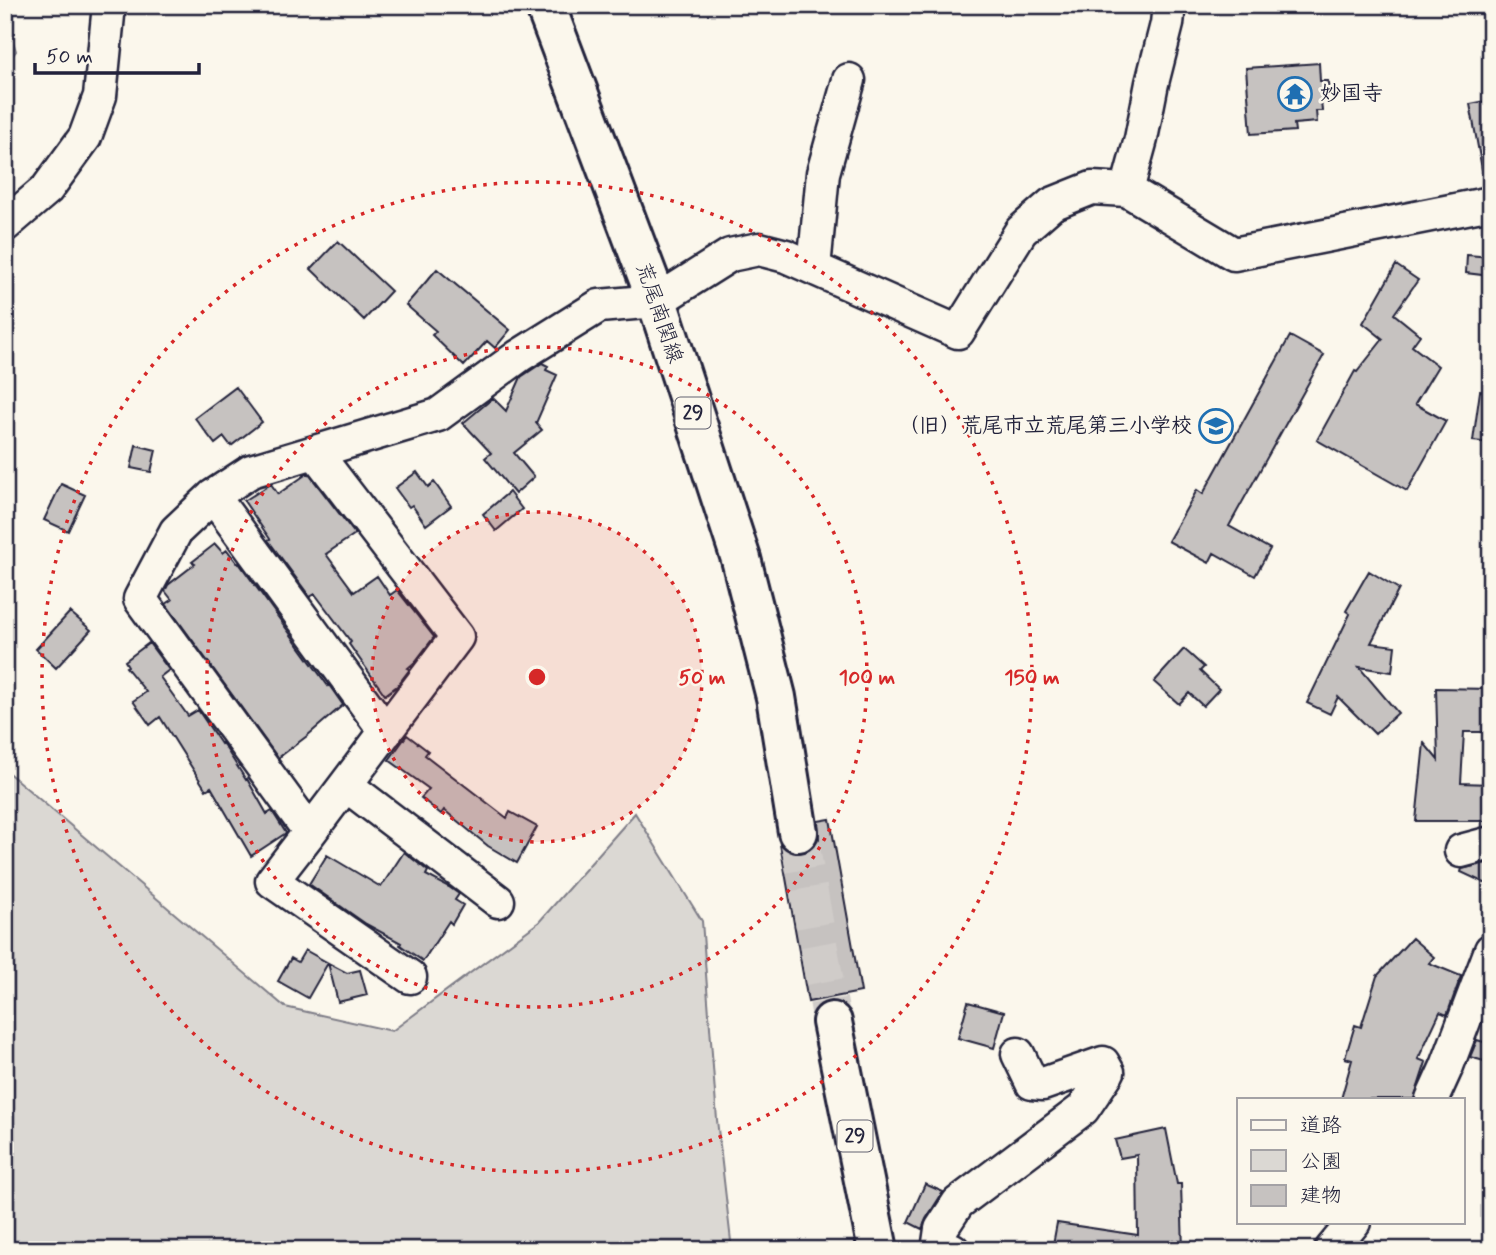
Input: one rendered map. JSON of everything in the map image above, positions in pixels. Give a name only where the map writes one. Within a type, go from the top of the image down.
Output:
[{"type":"main road","name":"荒尾南関線","points":[[545,5],[657,300],[741,559],[776,697],[798,832]]},
{"type":"main road","name":"29","points":[[832,1022],[878,1250]]},
{"type":"street","points":[[5,225],[47,189],[85,137],[100,96],[109,5]]},
{"type":"street","points":[[1127,190],[1141,139],[1169,5]]},
{"type":"street","points":[[814,268],[823,173],[849,80]]},
{"type":"street","points":[[310,832],[140,599],[176,531],[213,496],[251,471],[438,415],[519,356],[599,306],[657,300],[730,255],[759,249],[786,256],[958,332],[1021,232],[1052,204],[1092,188],[1127,190],[1234,254],[1491,204]]},
{"type":"street","points":[[315,452],[457,636],[272,881],[410,977]]},
{"type":"street","points":[[213,496],[386,732]]},
{"type":"street","points":[[346,785],[498,901]]},
{"type":"street","points":[[1432,1098],[1491,950]]},
{"type":"street","points":[[953,1250],[939,1243],[941,1229],[958,1203],[1083,1109],[1108,1072],[1103,1063],[1043,1084],[1032,1083],[1018,1054]]},
{"type":"street","points":[[1331,1250],[1352,1224]]},
{"type":"green space","points":[[5,16],[16,51],[5,65]]},
{"type":"green space","points":[[5,770],[285,1007],[392,1031],[539,922],[635,813],[702,921],[717,1120],[732,1250],[5,1250]]},
{"type":"building","points":[[1319,63],[1320,81],[1328,81],[1329,99],[1321,99],[1322,111],[1316,111],[1317,122],[1294,124],[1295,131],[1251,134],[1246,68]]},
{"type":"building","points":[[1491,100],[1491,168],[1482,169],[1470,104]]},
{"type":"building","points":[[338,241],[391,291],[364,320],[311,269]]},
{"type":"building","points":[[1467,255],[1491,257],[1491,276],[1466,273]]},
{"type":"building","points":[[1396,265],[1418,280],[1394,314],[1420,335],[1412,346],[1438,366],[1415,404],[1446,421],[1407,491],[1317,440],[1355,371],[1357,372],[1383,339],[1363,323]]},
{"type":"building","points":[[437,269],[510,330],[495,348],[487,341],[464,366],[432,335],[436,331],[406,305]]},
{"type":"building","points":[[1290,336],[1324,355],[1229,526],[1270,549],[1255,576],[1214,553],[1209,563],[1168,541],[1197,490],[1203,494]]},
{"type":"building","points":[[542,363],[548,366],[546,370],[557,375],[536,423],[542,430],[514,453],[534,477],[515,494],[485,458],[491,453],[463,423],[493,398],[506,411],[521,377]]},
{"type":"building","points":[[236,387],[262,422],[231,446],[224,437],[215,444],[195,418]]},
{"type":"building","points":[[1480,391],[1491,392],[1491,443],[1473,441]]},
{"type":"building","points":[[136,445],[156,450],[151,472],[131,468]]},
{"type":"building","points":[[417,472],[428,487],[434,482],[451,506],[426,525],[412,505],[409,507],[395,488]]},
{"type":"building","points":[[308,473],[355,534],[326,554],[354,592],[377,576],[390,595],[397,590],[434,637],[397,686],[385,695],[349,644],[351,642],[315,594],[310,597],[268,540],[270,539],[244,501],[271,484],[278,494]]},
{"type":"building","points":[[61,484],[85,495],[68,531],[44,520]]},
{"type":"building","points":[[509,492],[522,509],[496,531],[483,514]]},
{"type":"building","points":[[215,544],[223,553],[227,550],[239,563],[343,705],[278,758],[166,604],[172,600],[165,591],[168,585]]},
{"type":"building","points":[[1369,571],[1399,589],[1371,643],[1395,646],[1392,672],[1359,667],[1398,713],[1375,734],[1338,697],[1330,714],[1307,703],[1350,614],[1346,611]]},
{"type":"building","points":[[70,612],[91,630],[56,668],[36,649]]},
{"type":"building","points":[[149,643],[169,670],[160,677],[188,716],[198,710],[247,779],[267,814],[272,811],[286,833],[251,856],[211,787],[206,790],[160,717],[150,725],[133,701],[146,692],[126,667],[128,666],[125,661]]},
{"type":"building","points":[[1184,649],[1204,667],[1200,671],[1219,689],[1203,706],[1189,693],[1179,704],[1154,682]]},
{"type":"building","points":[[1436,688],[1491,689],[1491,732],[1464,732],[1461,783],[1491,784],[1491,821],[1416,821],[1424,743],[1438,760]]},
{"type":"building","points":[[407,735],[428,751],[425,755],[507,818],[510,812],[537,827],[517,863],[488,846],[444,810],[441,814],[421,798],[429,789],[389,760]]},
{"type":"building","points":[[830,819],[861,992],[808,1002],[780,844],[791,853],[801,854],[811,849],[819,839],[818,821]]},
{"type":"building","points":[[404,852],[428,871],[426,875],[459,894],[455,900],[463,905],[423,961],[400,945],[401,943],[366,924],[309,884],[327,855],[381,887]]},
{"type":"building","points":[[1491,862],[1491,886],[1461,872],[1462,869]]},
{"type":"building","points":[[1412,938],[1434,957],[1429,963],[1461,976],[1447,1015],[1440,1012],[1418,1059],[1426,1062],[1414,1098],[1341,1098],[1352,1060],[1345,1058],[1355,1025],[1361,1027],[1377,976]]},
{"type":"building","points":[[305,950],[328,963],[308,998],[278,981],[291,958],[298,962]]},
{"type":"building","points":[[328,963],[347,973],[360,970],[367,995],[338,1002]]},
{"type":"building","points":[[968,1002],[1004,1012],[994,1048],[958,1038]]},
{"type":"building","points":[[1477,1040],[1491,1044],[1491,1063],[1470,1057]]},
{"type":"building","points":[[1166,1129],[1177,1184],[1181,1184],[1183,1250],[1052,1250],[1057,1223],[1138,1235],[1137,1155],[1120,1158],[1115,1140]]},
{"type":"building","points":[[925,1184],[943,1192],[922,1229],[908,1222]]},
{"type":"tunnel","points":[[798,832],[832,1022]]},
{"type":"place","name":"妙国寺","points":[[1295,94]]},
{"type":"place","name":"（旧）荒尾市立荒尾第三小学校","points":[[1216,426]]}]
